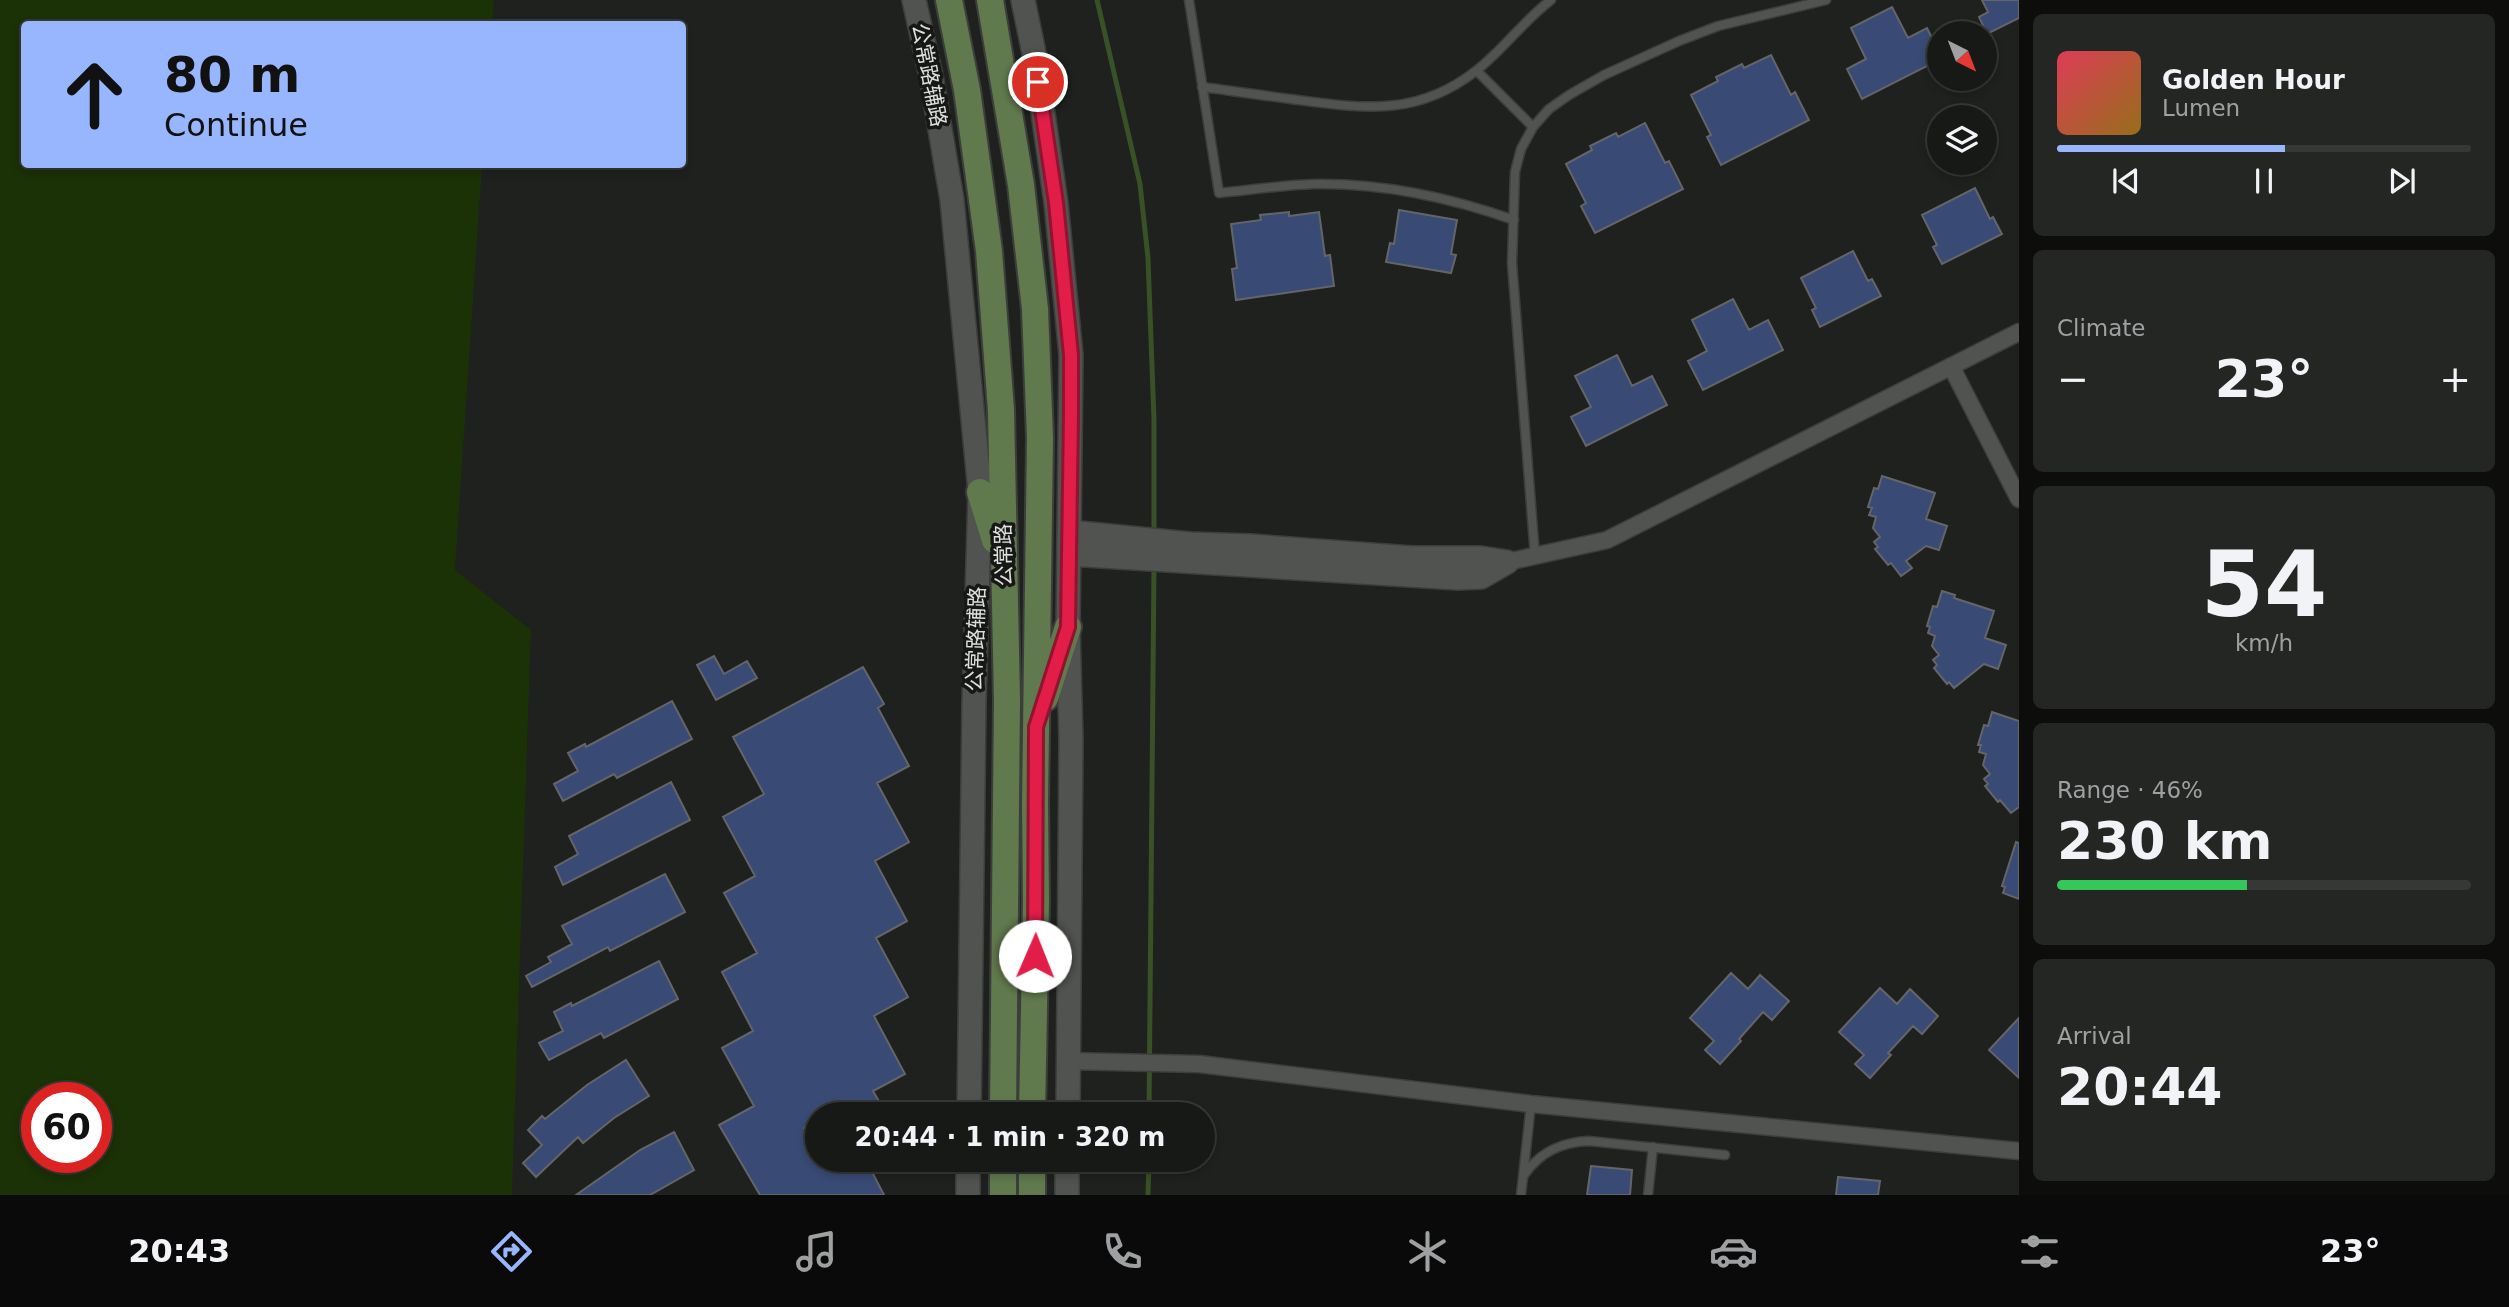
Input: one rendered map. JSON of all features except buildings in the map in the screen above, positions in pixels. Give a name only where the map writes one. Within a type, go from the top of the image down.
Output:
[{"type":"main road","name":"公常路辅路","points":[[914,0],[931,76],[952,200],[980,492],[974,703],[969,1102]]},
{"type":"main road","name":"公常路","points":[[949,0],[967,90],[989,251],[1001,410],[1007,714],[1003,1102]]},
{"type":"main road","name":"公常路","points":[[990,0],[1021,185],[1035,309],[1040,438],[1032,1102]]},
{"type":"main road","points":[[1023,0],[1035,58],[1054,190],[1071,355],[1068,1102]]},
{"type":"main road","points":[[980,492],[1004,572]]},
{"type":"main road","points":[[1069,543],[1458,578],[1481,577],[1507,562]]},
{"type":"main road","points":[[1036,727],[1068,627]]},
{"type":"main road","points":[[968,1172],[968,1195]]},
{"type":"main road","points":[[1003,1172],[1003,1195]]},
{"type":"main road","points":[[1032,1172],[1032,1195]]},
{"type":"main road","points":[[1067,1172],[1067,1195]]},
{"type":"street","points":[[1507,562],[1607,540],[2019,332]]},
{"type":"street","points":[[1951,366],[2019,499]]},
{"type":"street","points":[[1068,1061],[1185,1063],[1531,1104],[2019,1151]]},
{"type":"lane","points":[[1189,0],[1219,192],[1315,184],[1382,187],[1449,199],[1514,220]]},
{"type":"lane","points":[[1202,87],[1356,108],[1388,107],[1430,97],[1477,71],[1530,17],[1552,0]]},
{"type":"lane","points":[[1535,556],[1512,263],[1515,172],[1521,149],[1533,127],[1549,109],[1569,95],[1640,58],[1718,26],[1826,0]]},
{"type":"lane","points":[[1477,71],[1533,127]]},
{"type":"lane","points":[[1521,1195],[1531,1104]]},
{"type":"lane","points":[[1524,1175],[1541,1156],[1563,1144],[1576,1141],[1725,1155]]},
{"type":"lane","points":[[1648,1195],[1653,1147]]},
{"type":"green space","points":[[0,0],[494,0],[492,21],[21,21],[21,168],[482,168],[455,570],[531,630],[512,1195],[0,1195]]},
{"type":"waterway","points":[[1097,0],[1140,184],[1148,258],[1154,420],[1154,534]]},
{"type":"waterway","points":[[1149,1102],[1154,565]]},
{"type":"waterway","points":[[1148,1195],[1149,1172]]},
{"type":"route","points":[[1035,956],[1036,727],[1068,627],[1071,414],[1071,355],[1056,203],[1038,82]]}]
